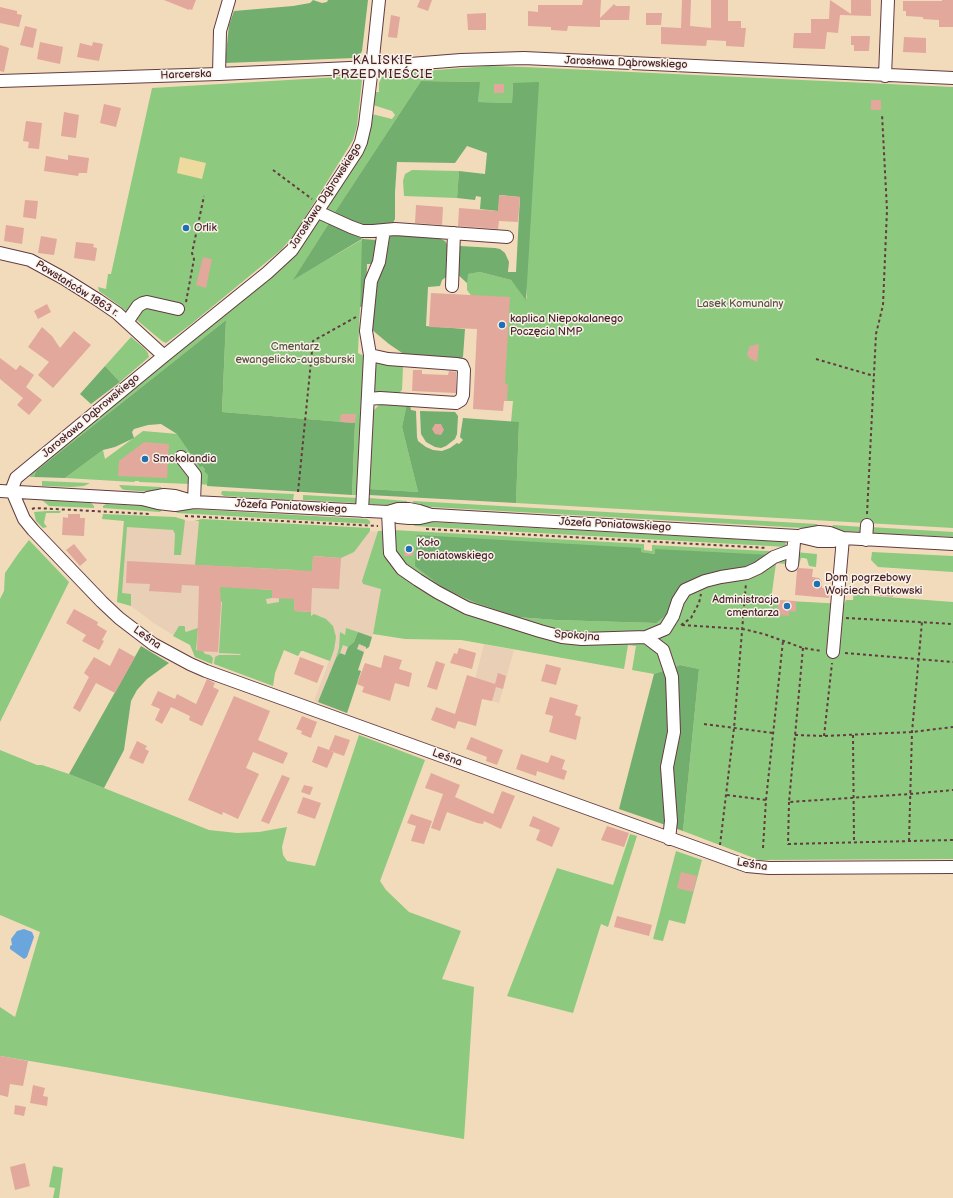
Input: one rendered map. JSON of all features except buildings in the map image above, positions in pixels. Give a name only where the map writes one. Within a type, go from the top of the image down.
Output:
[{"type":"street","points":[[219,74],[220,31],[229,0]]},
{"type":"street","points":[[372,66],[379,0]]},
{"type":"street","points":[[885,76],[888,0]]},
{"type":"street","name":"Jarosława Dąbrowskiego","points":[[12,491],[16,478],[284,259],[299,242],[317,207],[357,151],[361,142],[365,125],[372,66],[462,60],[524,58],[953,78]]},
{"type":"street","name":"Harcerska","points":[[0,81],[350,69],[372,66]]},
{"type":"street","points":[[317,207],[351,227],[362,231],[395,229],[507,237]]},
{"type":"street","points":[[362,511],[370,355],[366,331],[371,281],[379,262],[384,230]]},
{"type":"street","points":[[452,286],[454,234]]},
{"type":"street","name":"Powstańców 1863 r.","points":[[0,252],[30,260],[98,300],[117,313],[164,356]]},
{"type":"street","points":[[127,322],[138,306],[143,303],[147,302],[182,307]]},
{"type":"street","points":[[368,399],[380,398],[456,403],[461,400],[463,395],[464,370],[462,366],[456,364],[388,359],[370,355]]},
{"type":"street","points":[[181,457],[195,475],[194,502]]},
{"type":"street","name":"Józefa Poniatowskiego","points":[[0,491],[142,499],[175,505],[194,502],[388,512],[398,509],[409,509],[419,510],[433,515],[796,535],[818,541],[834,541],[843,538],[953,544]]},
{"type":"street","name":"Leśna","points":[[12,491],[24,519],[32,530],[102,602],[119,618],[153,644],[190,664],[736,863],[756,867],[953,867]]},
{"type":"street","name":"Spokojna","points":[[388,512],[390,553],[402,569],[437,592],[467,608],[562,637],[582,639],[646,636],[665,629]]},
{"type":"street","points":[[866,540],[867,525]]},
{"type":"street","points":[[792,565],[796,535]]},
{"type":"street","points":[[833,652],[843,538]]},
{"type":"street","points":[[665,629],[673,616],[678,601],[685,590],[704,580],[721,576],[747,573],[758,568],[774,557],[793,550]]},
{"type":"street","points":[[646,636],[663,650],[672,677],[674,732],[667,767],[671,820],[669,839]]},
{"type":"path","points":[[867,525],[876,334],[883,305],[887,210],[882,114]]},
{"type":"path","points":[[273,170],[317,207]]},
{"type":"path","points":[[182,307],[194,259],[192,253],[204,196]]},
{"type":"path","points":[[298,492],[313,341],[368,311]]},
{"type":"path","points":[[816,359],[874,376]]},
{"type":"path","points":[[32,509],[156,514]]},
{"type":"path","points":[[182,516],[370,526]]},
{"type":"path","points":[[424,529],[770,548]]},
{"type":"path","points":[[682,625],[691,618],[699,603],[704,580]]},
{"type":"path","points":[[721,848],[720,845],[727,795],[746,598]]},
{"type":"path","points":[[836,617],[953,624]]},
{"type":"path","points":[[909,841],[912,732],[922,622]]},
{"type":"path","points":[[665,629],[682,625],[743,629],[764,634],[803,648],[953,662]]},
{"type":"path","points":[[763,848],[766,800],[783,641]]},
{"type":"path","points":[[803,648],[795,735],[788,844],[953,840]]},
{"type":"path","points":[[824,736],[833,652]]},
{"type":"path","points":[[704,724],[773,733]]},
{"type":"path","points":[[795,735],[853,735],[912,732],[953,727]]},
{"type":"path","points":[[853,735],[854,842]]},
{"type":"path","points":[[790,802],[953,790]]},
{"type":"path","points":[[727,795],[766,800]]},
{"type":"shaded area","points":[[124,517],[384,532],[382,585],[373,634],[369,647],[365,649],[358,670],[361,671],[347,713],[314,701],[329,661],[303,651],[301,651],[298,656],[284,650],[275,673],[273,686],[195,657],[190,645],[155,624],[131,606],[117,602]]},
{"type":"shaded area","points":[[484,644],[514,650],[499,703],[471,695]]},
{"type":"green space","points":[[313,0],[322,3],[327,2],[328,0],[368,0],[362,51],[359,56],[355,58],[225,63],[229,25],[234,11],[293,6],[310,3]]},
{"type":"green space","name":"Lasek Komunalny","points":[[488,66],[953,87],[953,528],[516,503],[519,422],[511,422],[513,401],[507,401],[505,384],[473,298],[467,290],[467,274],[480,272],[511,280],[527,299],[513,83],[512,103],[478,102],[479,82],[421,81],[333,215],[324,211],[372,114],[392,119],[395,115],[392,111],[373,105],[375,92],[379,92],[379,83],[382,77],[386,74]]},
{"type":"green space","points":[[356,76],[360,77],[362,80],[357,126],[353,140],[294,235],[281,250],[166,343],[99,291],[98,287],[106,289],[108,274],[111,274],[152,88]]},
{"type":"green space","points":[[421,81],[480,82],[478,102],[512,103],[513,83],[539,82],[526,300],[511,280],[480,272],[468,274],[467,283],[456,273],[458,247],[460,246],[500,249],[505,253],[509,262],[508,272],[516,272],[520,197],[500,195],[498,211],[480,209],[481,197],[476,196],[475,200],[457,198],[459,171],[485,174],[487,153],[467,146],[455,163],[397,162],[395,219],[391,227],[365,227],[333,215]]},
{"type":"green space","points":[[412,170],[459,171],[457,198],[404,196],[403,181],[405,174]]},
{"type":"green space","name":"Cmentarz ewangelicko-augsburski","points":[[319,219],[329,223],[294,279],[363,239],[358,353],[366,357],[362,477],[356,495],[352,495],[355,423],[222,412],[226,320],[36,471],[34,477],[30,477],[31,472],[281,267]]},
{"type":"green space","points":[[329,223],[363,239],[376,240],[374,264],[367,264],[366,306],[360,307],[362,239],[293,280]]},
{"type":"green space","points":[[393,234],[441,239],[445,241],[450,249],[449,275],[442,280],[440,286],[428,287],[426,326],[465,329],[463,357],[459,360],[408,357],[371,329],[375,291],[379,273],[386,258],[390,236]]},
{"type":"green space","points":[[226,320],[222,412],[355,423],[352,495],[207,486],[208,475],[204,471],[205,470],[202,466],[200,467],[177,434],[161,424],[148,425],[134,429],[132,432],[134,438],[115,447],[103,450],[65,478],[34,477],[36,471]]},
{"type":"green space","points":[[131,337],[144,348],[149,357],[120,382],[105,366]]},
{"type":"green space","points":[[377,364],[399,364],[403,367],[402,390],[399,393],[376,392],[373,388],[373,367]]},
{"type":"green space","points":[[105,366],[120,382],[91,404],[80,394]]},
{"type":"green space","points":[[381,403],[407,403],[402,427],[418,492],[369,489],[372,412]]},
{"type":"green space","points":[[407,403],[410,405],[411,410],[416,411],[418,441],[433,450],[442,451],[457,443],[459,444],[463,440],[460,437],[463,418],[519,422],[516,503],[369,495],[369,489],[418,492],[402,427]]},
{"type":"green space","points":[[420,411],[455,412],[458,416],[457,434],[455,439],[441,448],[435,447],[426,442],[421,434]]},
{"type":"green space","points":[[143,431],[178,434],[216,485],[65,478],[103,450],[105,459]]},
{"type":"green space","points":[[42,481],[90,483],[84,486],[72,487],[42,486]]},
{"type":"green space","points":[[119,485],[161,487],[165,493],[125,490]]},
{"type":"green space","points":[[222,491],[294,494],[293,500],[224,496],[221,494]]},
{"type":"green space","points":[[303,495],[359,498],[359,501],[356,503],[303,500]]},
{"type":"green space","points":[[369,498],[407,501],[407,504],[405,506],[369,504]]},
{"type":"green space","points":[[42,500],[91,503],[94,508],[49,506]]},
{"type":"green space","points":[[413,501],[817,524],[822,529],[412,506]]},
{"type":"green space","points":[[106,504],[165,507],[160,512],[103,508]]},
{"type":"green space","points":[[173,508],[367,519],[370,521],[370,524],[177,513]]},
{"type":"green space","points":[[61,511],[60,513],[46,513],[44,523],[47,527],[43,528],[36,521],[34,512]]},
{"type":"green space","points":[[103,514],[175,517],[185,520],[181,555],[174,555],[175,534],[173,530],[127,527],[122,593],[131,594],[131,606],[117,602],[124,521],[102,519]]},
{"type":"green space","points":[[202,519],[370,528],[370,531],[354,552],[341,558],[313,556],[312,582],[296,570],[195,565],[199,521],[194,521]]},
{"type":"green space","points":[[412,521],[785,542],[787,547],[415,526],[411,524]]},
{"type":"green space","points":[[833,525],[864,527],[861,532],[831,530]]},
{"type":"green space","points":[[870,527],[953,532],[953,537],[872,533]]},
{"type":"green space","points":[[393,530],[644,544],[644,550],[652,551],[652,545],[786,552],[786,564],[776,563],[771,600],[844,604],[846,600],[853,600],[854,587],[860,587],[860,595],[953,602],[953,859],[759,860],[683,831],[699,669],[680,665],[654,674],[632,670],[636,646],[628,645],[624,669],[461,640],[405,639],[373,634],[381,589],[363,584],[362,581],[378,531]],"holes":[[[641,548],[640,552],[655,554],[655,550],[656,623],[556,620],[517,617],[476,603],[444,589],[415,565]]]},
{"type":"green space","points":[[417,535],[641,548],[641,552],[655,554],[655,549],[772,555],[747,569],[704,576],[667,614],[656,623],[556,620],[517,617],[476,603],[444,589],[415,566]]},
{"type":"green space","points":[[29,540],[69,582],[0,722],[0,599],[4,591],[5,573]]},
{"type":"green space","points":[[795,552],[817,554],[816,567],[809,566],[807,559],[804,558],[801,558],[799,565],[794,565]]},
{"type":"green space","points":[[872,552],[953,556],[953,572],[878,567],[871,560]]},
{"type":"green space","points":[[217,586],[272,590],[272,598],[266,599],[267,604],[279,602],[279,595],[294,591],[294,611],[311,612],[311,616],[314,614],[326,619],[333,626],[336,637],[334,650],[330,661],[303,651],[301,651],[298,656],[284,650],[275,673],[273,686],[214,664],[215,657],[219,655],[241,654],[219,653],[222,602],[217,601]]},
{"type":"green space","points":[[179,626],[184,626],[186,632],[198,628],[196,650],[203,651],[205,654],[210,655],[213,658],[212,664],[195,657],[190,645],[173,636]]},
{"type":"green space","points":[[346,628],[358,632],[354,642],[348,647],[343,645],[336,658],[339,648],[340,632],[345,635]]},
{"type":"green space","points":[[358,632],[372,637],[369,647],[366,649],[366,647],[359,644],[357,649],[364,652],[358,670],[361,671],[347,713],[318,702],[336,658],[340,653],[345,655],[348,647],[354,642]]},
{"type":"green space","points":[[141,646],[169,663],[147,679],[137,690],[131,701],[124,750],[104,788],[69,774]]},
{"type":"green space","points":[[680,665],[699,669],[683,831],[619,809],[654,674]]},
{"type":"green space","points":[[359,735],[425,760],[380,881],[386,890],[409,912],[461,931],[442,979],[474,987],[464,1139],[0,1056],[0,1007],[15,1017],[40,932],[0,915],[0,750],[37,765],[42,765],[69,774],[209,830],[237,833],[259,832],[287,827],[282,847],[283,855],[287,861],[315,866]]},
{"type":"green space","points":[[630,834],[637,836],[608,927],[601,924],[573,1013],[507,996],[557,868],[613,885]]},
{"type":"green space","points":[[676,851],[702,860],[685,924],[669,920],[663,941],[653,939]]},
{"type":"green space","points":[[53,1166],[63,1168],[59,1198],[53,1198],[55,1188],[49,1187]]},
{"type":"sand","points":[[180,157],[206,163],[202,179],[177,173]]},
{"type":"water","points":[[24,929],[32,932],[34,937],[27,957],[24,959],[10,949],[10,946],[12,945],[11,939],[17,931]]},
{"type":"place","name":"Orlik","points":[[186,228]]},
{"type":"place","name":"kaplica Niepokalanego Poczęcia NMP","points":[[502,325]]},
{"type":"place","name":"Smokolandia","points":[[145,459]]},
{"type":"place","name":"Koło Poniatowskiego","points":[[409,549]]},
{"type":"place","name":"Dom pogrzebowy Wojciech Rutkowski","points":[[817,584]]},
{"type":"place","name":"Administracja cmentarza","points":[[787,606]]},
{"type":"district","name":"KALISKIE PRZEDMIEŚCIE","points":[[383,68]]}]
